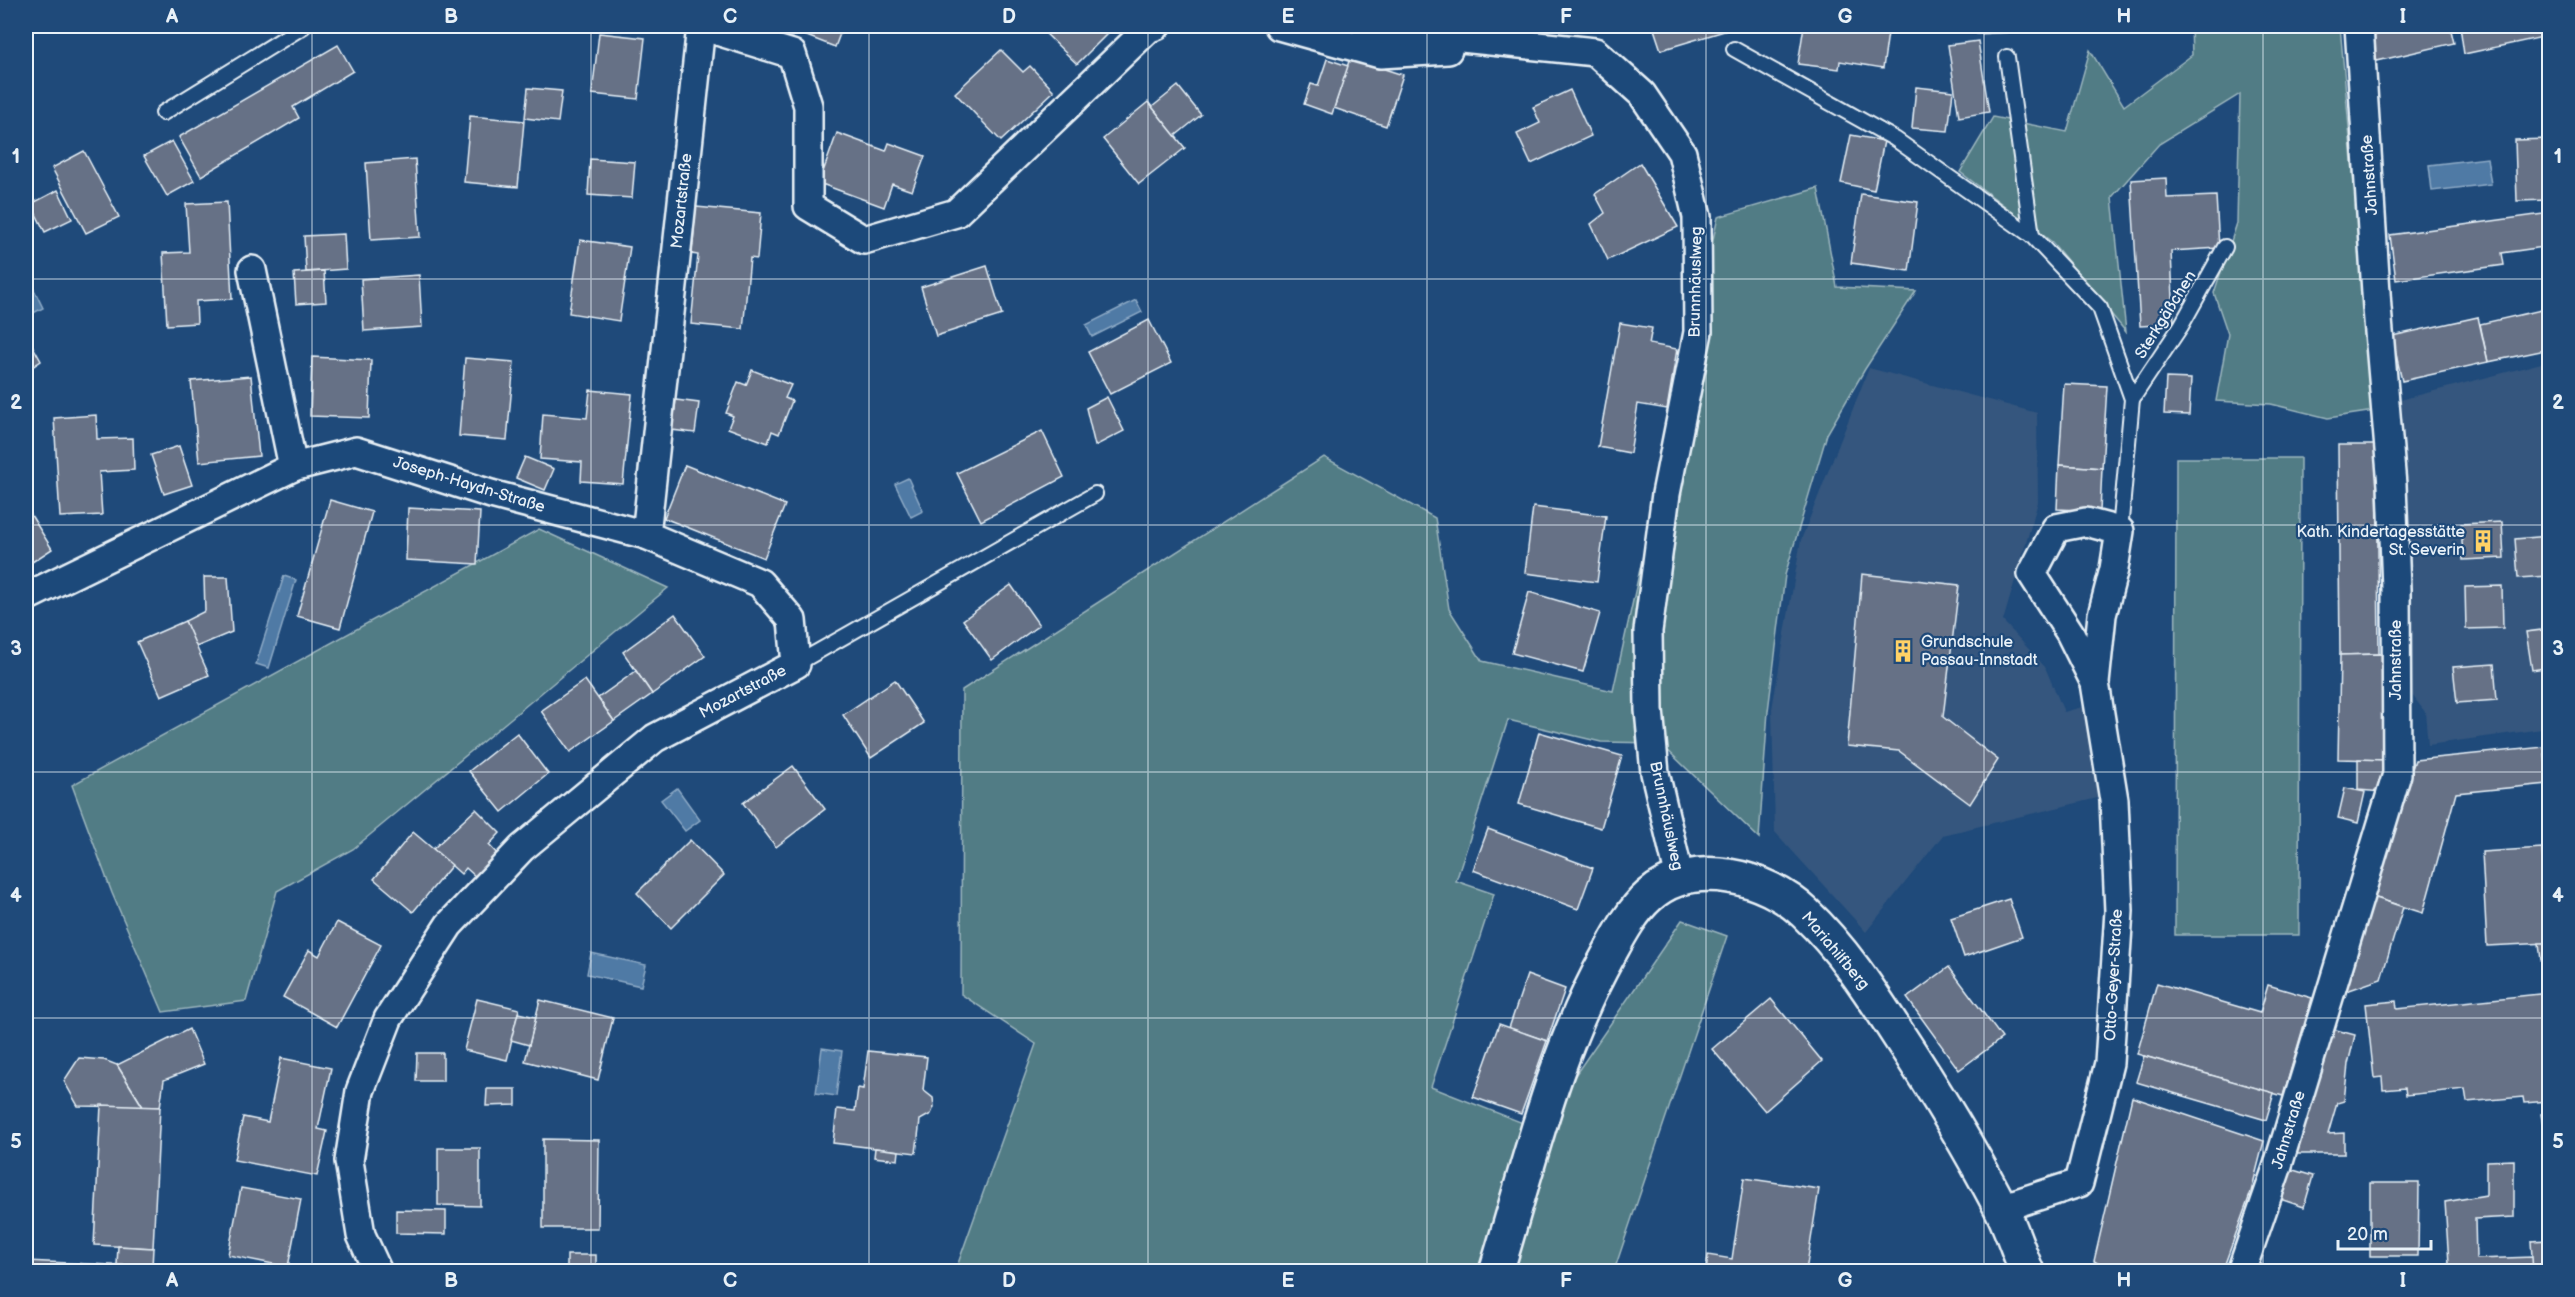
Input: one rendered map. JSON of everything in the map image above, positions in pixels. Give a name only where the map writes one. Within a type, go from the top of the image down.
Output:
[{"type":"main road","name":"Mariahilfberg","points":[[1496,1272],[1553,1085],[1584,1000],[1625,926],[1649,896],[1680,879],[1710,874],[1736,876],[1771,891],[1804,912],[1858,974],[1927,1078],[2001,1208],[2027,1272]]},
{"type":"street","name":"Mozartstraße","points":[[378,1272],[362,1235],[349,1161],[360,1091],[387,1019],[449,925],[522,848],[655,738],[796,664],[792,620],[760,583],[646,535],[701,26],[792,54],[808,106],[808,206],[864,240],[956,213],[1149,28],[1156,26]]},
{"type":"street","points":[[1279,26],[1380,54],[1524,45]]},
{"type":"street","name":"Brunnhäuslweg","points":[[1365,26],[1384,30],[1595,52],[1642,94],[1682,153],[1697,217],[1698,332],[1666,494],[1648,631],[1649,710],[1654,773],[1680,879]]},
{"type":"street","name":"Jahnstraße","points":[[2241,1272],[2278,1164],[2397,774],[2396,589],[2392,485],[2377,308],[2359,26]]},
{"type":"street","points":[[252,270],[292,467]]},
{"type":"street","name":"Joseph-Haydn-Straße","points":[[26,597],[292,467],[356,451],[491,494],[646,535]]},
{"type":"street","name":"Otto-Geyer-Straße","points":[[2001,1208],[2079,1183],[2109,1063],[2119,911],[2114,800],[2095,682],[2102,615],[2114,569],[2120,531],[2086,522],[2056,528],[2032,574],[2070,633],[2095,682]]},
{"type":"lane","points":[[163,113],[304,26]]},
{"type":"lane","points":[[1734,49],[1895,139],[2032,236],[2100,308],[2132,399],[2120,531]]},
{"type":"lane","points":[[2007,57],[2032,236]]},
{"type":"lane","name":"Sterkgäßchen","points":[[2132,399],[2181,326],[2225,248]]},
{"type":"lane","points":[[796,664],[1095,494]]},
{"type":"shaded area","points":[[2487,158],[2491,184],[2432,191],[2429,165]]},
{"type":"shaded area","points":[[26,273],[43,308],[26,317]]},
{"type":"shaded area","points":[[1136,300],[1142,312],[1092,337],[1086,325]]},
{"type":"shaded area","points":[[2549,361],[2549,728],[2428,745],[2425,712],[2412,695],[2400,400]]},
{"type":"shaded area","points":[[1869,368],[2037,413],[2038,502],[2003,621],[2045,667],[2064,712],[2089,705],[2106,796],[1943,835],[1866,932],[1775,832],[1772,709],[1801,540]]},
{"type":"shaded area","points":[[908,478],[923,511],[911,517],[895,484]]},
{"type":"shaded area","points":[[284,576],[296,580],[269,668],[256,664]]},
{"type":"shaded area","points":[[677,788],[700,820],[685,831],[661,800]]},
{"type":"shaded area","points":[[591,953],[646,965],[641,986],[587,974]]},
{"type":"shaded area","points":[[822,1048],[842,1051],[836,1096],[816,1093]]},
{"type":"green space","points":[[2191,26],[2340,26],[2374,411],[2328,418],[2271,404],[2216,401],[2228,334],[2214,293],[2237,223],[2240,94],[2159,144],[2112,197],[2126,332],[2052,242],[1960,172],[1993,117],[2067,132],[2090,50],[2124,106],[2192,55]]},
{"type":"green space","points":[[1818,188],[1837,287],[1916,291],[1865,369],[1827,434],[1785,575],[1768,711],[1759,838],[1660,743],[1601,742],[1508,720],[1456,881],[1494,894],[1431,1087],[1538,1129],[1682,920],[1727,936],[1614,1271],[955,1272],[1036,1044],[961,994],[962,690],[1324,457],[1435,518],[1449,609],[1482,661],[1613,691],[1718,217]]},
{"type":"green space","points":[[2176,458],[2300,458],[2299,935],[2175,935]]},
{"type":"green space","points":[[539,529],[668,588],[353,849],[277,891],[246,1001],[163,1012],[112,893],[72,785]]},
{"type":"building","points":[[781,26],[843,26],[835,47]]},
{"type":"building","points":[[1038,26],[1115,26],[1077,64]]},
{"type":"building","points":[[1653,26],[1737,26],[1738,27],[1661,50]]},
{"type":"building","points":[[1804,26],[1889,26],[1883,68],[1840,61],[1839,69],[1798,64]]},
{"type":"building","points":[[1976,26],[2033,26],[2033,31],[1977,34]]},
{"type":"building","points":[[2416,26],[2450,26],[2454,43],[2377,61],[2371,36]]},
{"type":"building","points":[[2460,26],[2542,26],[2543,37],[2464,54]]},
{"type":"building","points":[[2542,26],[2550,26],[2550,47],[2544,48]]},
{"type":"building","points":[[599,33],[645,38],[638,99],[592,94]]},
{"type":"building","points":[[1978,41],[1989,112],[1959,117],[1948,45]]},
{"type":"building","points":[[338,45],[353,71],[293,107],[299,118],[201,176],[179,137]]},
{"type":"building","points":[[1001,50],[1023,72],[1030,66],[1054,91],[1001,141],[955,93]]},
{"type":"building","points":[[1350,58],[1403,75],[1386,126],[1334,108]]},
{"type":"building","points":[[1327,59],[1348,66],[1332,114],[1304,104],[1311,84],[1318,86]]},
{"type":"building","points":[[1178,86],[1201,115],[1175,136],[1152,107]]},
{"type":"building","points":[[1916,87],[1953,91],[1948,131],[1912,128]]},
{"type":"building","points":[[528,88],[562,91],[558,122],[525,118]]},
{"type":"building","points":[[1570,90],[1591,136],[1531,164],[1517,134],[1540,123],[1533,107]]},
{"type":"building","points":[[1148,102],[1185,148],[1139,184],[1103,139]]},
{"type":"building","points":[[470,116],[524,121],[518,187],[464,182]]},
{"type":"building","points":[[837,133],[886,151],[889,143],[925,156],[912,191],[892,184],[884,207],[819,183]]},
{"type":"building","points":[[1851,135],[1884,141],[1874,190],[1841,183]]},
{"type":"building","points":[[2550,139],[2550,200],[2517,201],[2515,140]]},
{"type":"building","points":[[172,141],[194,181],[167,196],[144,156]]},
{"type":"building","points":[[84,151],[119,217],[86,233],[52,168]]},
{"type":"building","points":[[415,159],[420,237],[371,240],[366,163]]},
{"type":"building","points":[[590,159],[635,162],[632,198],[588,195]]},
{"type":"building","points":[[1640,163],[1678,227],[1608,260],[1591,224],[1605,213],[1595,194]]},
{"type":"building","points":[[2166,178],[2167,198],[2216,196],[2219,248],[2171,251],[2174,324],[2140,326],[2131,180]]},
{"type":"building","points":[[58,190],[72,219],[45,232],[31,204]]},
{"type":"building","points":[[1861,194],[1918,202],[1909,271],[1851,263]]},
{"type":"building","points":[[227,202],[232,299],[196,301],[197,323],[167,325],[163,253],[189,252],[186,204]]},
{"type":"building","points":[[696,207],[761,213],[757,259],[750,258],[743,329],[691,324],[698,255],[692,254]]},
{"type":"building","points":[[2550,213],[2550,246],[2502,253],[2504,265],[2396,280],[2390,235]]},
{"type":"building","points":[[344,234],[346,269],[306,272],[304,236]]},
{"type":"building","points":[[580,240],[630,247],[619,321],[569,313]]},
{"type":"building","points":[[987,266],[1002,315],[936,336],[921,287]]},
{"type":"building","points":[[324,271],[326,302],[296,304],[294,273]]},
{"type":"building","points":[[419,275],[422,327],[364,331],[361,279]]},
{"type":"building","points":[[2550,308],[2550,349],[2488,362],[2480,324]]},
{"type":"building","points":[[2478,317],[2488,362],[2402,381],[2392,336]]},
{"type":"building","points":[[1149,320],[1171,363],[1110,394],[1088,352]]},
{"type":"building","points":[[1620,323],[1652,328],[1649,344],[1677,349],[1667,409],[1638,404],[1630,453],[1598,447]]},
{"type":"building","points":[[26,334],[41,361],[26,371]]},
{"type":"building","points":[[312,357],[371,360],[369,418],[310,416]]},
{"type":"building","points":[[465,358],[514,362],[507,440],[459,436]]},
{"type":"building","points":[[752,370],[791,385],[785,398],[792,401],[779,434],[772,431],[768,443],[728,428],[733,416],[726,413],[738,382],[746,385]]},
{"type":"building","points":[[251,376],[259,456],[199,462],[191,381]]},
{"type":"building","points":[[2166,378],[2191,379],[2189,415],[2164,414]]},
{"type":"building","points":[[2064,384],[2107,386],[2102,468],[2059,465]]},
{"type":"building","points":[[590,390],[632,394],[623,484],[581,481],[582,462],[540,459],[543,414],[587,418]]},
{"type":"building","points":[[1107,397],[1124,431],[1095,446],[1086,408]]},
{"type":"building","points":[[676,400],[699,403],[695,433],[672,430]]},
{"type":"building","points":[[96,415],[97,439],[133,438],[134,470],[99,472],[102,515],[60,517],[54,418]]},
{"type":"building","points":[[1042,431],[1064,477],[981,521],[957,473]]},
{"type":"building","points":[[2338,445],[2377,445],[2379,654],[2340,655]]},
{"type":"building","points":[[179,446],[192,485],[164,494],[151,455]]},
{"type":"building","points":[[525,457],[554,469],[545,490],[516,478]]},
{"type":"building","points":[[685,465],[785,505],[764,558],[664,518]]},
{"type":"building","points":[[2059,465],[2102,468],[2100,511],[2057,509]]},
{"type":"building","points":[[330,500],[372,512],[340,628],[297,616]]},
{"type":"building","points":[[26,507],[52,549],[26,566]]},
{"type":"building","points":[[1533,507],[1606,516],[1597,582],[1525,573]]},
{"type":"building","points":[[408,508],[480,512],[477,564],[406,560]]},
{"type":"building","name":"Kath. Kindertagesstätte St. Severin","points":[[2502,522],[2504,558],[2463,560],[2461,524]]},
{"type":"building","points":[[2550,536],[2550,576],[2518,578],[2515,539]]},
{"type":"building","name":"Grundschule Passau-Innstadt","points":[[1862,574],[1959,585],[1943,717],[1998,760],[1970,804],[1899,751],[1847,746]]},
{"type":"building","points":[[204,577],[228,577],[232,632],[196,647],[185,621],[205,611]]},
{"type":"building","points":[[1011,585],[1039,625],[992,660],[963,620]]},
{"type":"building","points":[[2502,586],[2503,628],[2466,629],[2465,587]]},
{"type":"building","points":[[1529,592],[1600,613],[1583,672],[1512,653]]},
{"type":"building","points":[[675,614],[705,656],[652,694],[623,652]]},
{"type":"building","points":[[185,621],[209,675],[161,696],[137,642]]},
{"type":"building","points":[[2550,629],[2550,667],[2532,670],[2526,632]]},
{"type":"building","points":[[2340,655],[2386,655],[2384,760],[2338,759]]},
{"type":"building","points":[[2494,664],[2497,700],[2457,703],[2453,667]]},
{"type":"building","points":[[636,671],[652,694],[614,721],[598,698]]},
{"type":"building","points":[[585,680],[614,721],[570,752],[541,711]]},
{"type":"building","points":[[895,680],[924,723],[871,758],[843,715]]},
{"type":"building","points":[[1539,732],[1622,756],[1601,828],[1519,804]]},
{"type":"building","points":[[517,733],[548,774],[502,812],[469,771]]},
{"type":"building","points":[[2544,747],[2548,784],[2456,793],[2423,913],[2370,896],[2415,760]]},
{"type":"building","points":[[2358,759],[2384,760],[2383,792],[2358,790]]},
{"type":"building","points":[[793,766],[825,809],[776,847],[743,803]]},
{"type":"building","points":[[2345,788],[2365,792],[2358,823],[2338,818]]},
{"type":"building","points":[[476,809],[500,833],[489,845],[498,855],[476,877],[466,868],[461,874],[433,849]]},
{"type":"building","points":[[1488,829],[1593,868],[1578,909],[1473,870]]},
{"type":"building","points":[[413,832],[452,865],[413,912],[374,879]]},
{"type":"building","points":[[690,840],[724,875],[671,928],[637,893]]},
{"type":"building","points":[[2542,848],[2548,943],[2487,946],[2482,852]]},
{"type":"building","points":[[2550,892],[2550,959],[2541,960],[2539,943],[2548,943],[2545,893]]},
{"type":"building","points":[[2370,896],[2403,907],[2381,979],[2338,994]]},
{"type":"building","points":[[2009,899],[2022,937],[1964,957],[1951,918]]},
{"type":"building","points":[[337,922],[381,945],[337,1027],[283,997],[309,950],[319,956]]},
{"type":"building","points":[[1949,967],[2002,1038],[1959,1070],[1907,998]]},
{"type":"building","points":[[1527,975],[1565,989],[1547,1041],[1509,1028]]},
{"type":"building","points":[[2157,983],[2260,1013],[2268,985],[2312,998],[2283,1096],[2137,1054]]},
{"type":"building","points":[[2550,993],[2550,1101],[2524,1103],[2523,1097],[2467,1102],[2465,1089],[2406,1095],[2405,1088],[2383,1090],[2382,1077],[2374,1078],[2366,1004],[2396,1001],[2397,1009]]},
{"type":"building","points":[[477,999],[519,1009],[507,1060],[464,1050]]},
{"type":"building","points":[[1771,999],[1822,1061],[1765,1111],[1712,1049]]},
{"type":"building","points":[[540,1000],[613,1018],[598,1080],[525,1061]]},
{"type":"building","points":[[518,1013],[536,1017],[529,1045],[511,1040]]},
{"type":"building","points":[[1499,1024],[1547,1041],[1521,1114],[1473,1097]]},
{"type":"building","points":[[2325,1027],[2355,1035],[2348,1064],[2344,1101],[2337,1103],[2328,1134],[2344,1133],[2344,1154],[2293,1154]]},
{"type":"building","points":[[189,1029],[204,1064],[164,1080],[160,1107],[143,1107],[117,1065]]},
{"type":"building","points":[[868,1051],[927,1057],[923,1090],[933,1098],[934,1107],[931,1114],[920,1120],[916,1153],[833,1143],[837,1109],[855,1111],[858,1088],[863,1089]]},
{"type":"building","points":[[417,1053],[443,1053],[443,1081],[416,1081]]},
{"type":"building","points":[[2144,1056],[2274,1093],[2266,1120],[2136,1082]]},
{"type":"building","points":[[79,1058],[104,1060],[117,1065],[143,1107],[78,1106],[64,1081]]},
{"type":"building","points":[[281,1058],[331,1068],[318,1129],[327,1131],[317,1176],[234,1160],[243,1117],[268,1122]]},
{"type":"building","points":[[487,1089],[516,1089],[516,1105],[486,1106]]},
{"type":"building","points":[[2132,1097],[2264,1141],[2251,1192],[2222,1272],[2101,1272],[2103,1266],[2094,1261]]},
{"type":"building","points":[[101,1105],[160,1107],[153,1248],[94,1245]]},
{"type":"building","points":[[2550,1113],[2550,1168],[2541,1114]]},
{"type":"building","points":[[543,1139],[599,1140],[598,1228],[543,1228]]},
{"type":"building","points":[[438,1148],[480,1148],[480,1206],[438,1205]]},
{"type":"building","points":[[875,1148],[899,1151],[898,1160],[874,1157]]},
{"type":"building","points":[[2514,1160],[2514,1217],[2475,1219],[2476,1259],[2533,1257],[2533,1272],[2439,1272],[2439,1265],[2449,1263],[2445,1202],[2486,1195],[2486,1161]]},
{"type":"building","points":[[2290,1169],[2313,1176],[2304,1207],[2280,1199]]},
{"type":"building","points":[[1744,1178],[1819,1189],[1806,1271],[1786,1268],[1785,1272],[1706,1272],[1708,1255],[1732,1259]]},
{"type":"building","points":[[2370,1183],[2419,1183],[2418,1256],[2370,1256]]},
{"type":"building","points":[[241,1188],[301,1199],[288,1267],[228,1255]]},
{"type":"building","points":[[396,1210],[446,1211],[446,1234],[396,1233]]},
{"type":"building","points":[[2550,1240],[2550,1272],[2533,1272],[2531,1241]]},
{"type":"building","points":[[118,1246],[153,1248],[152,1267],[117,1265]]},
{"type":"building","points":[[567,1255],[596,1255],[596,1272],[567,1272]]},
{"type":"building","points":[[26,1261],[152,1267],[152,1272],[26,1272]]},
{"type":"place","name":"Kath. Kindertagesstätte St. Severin","points":[[2483,541]]},
{"type":"place","name":"Grundschule Passau-Innstadt","points":[[1903,651]]}]
